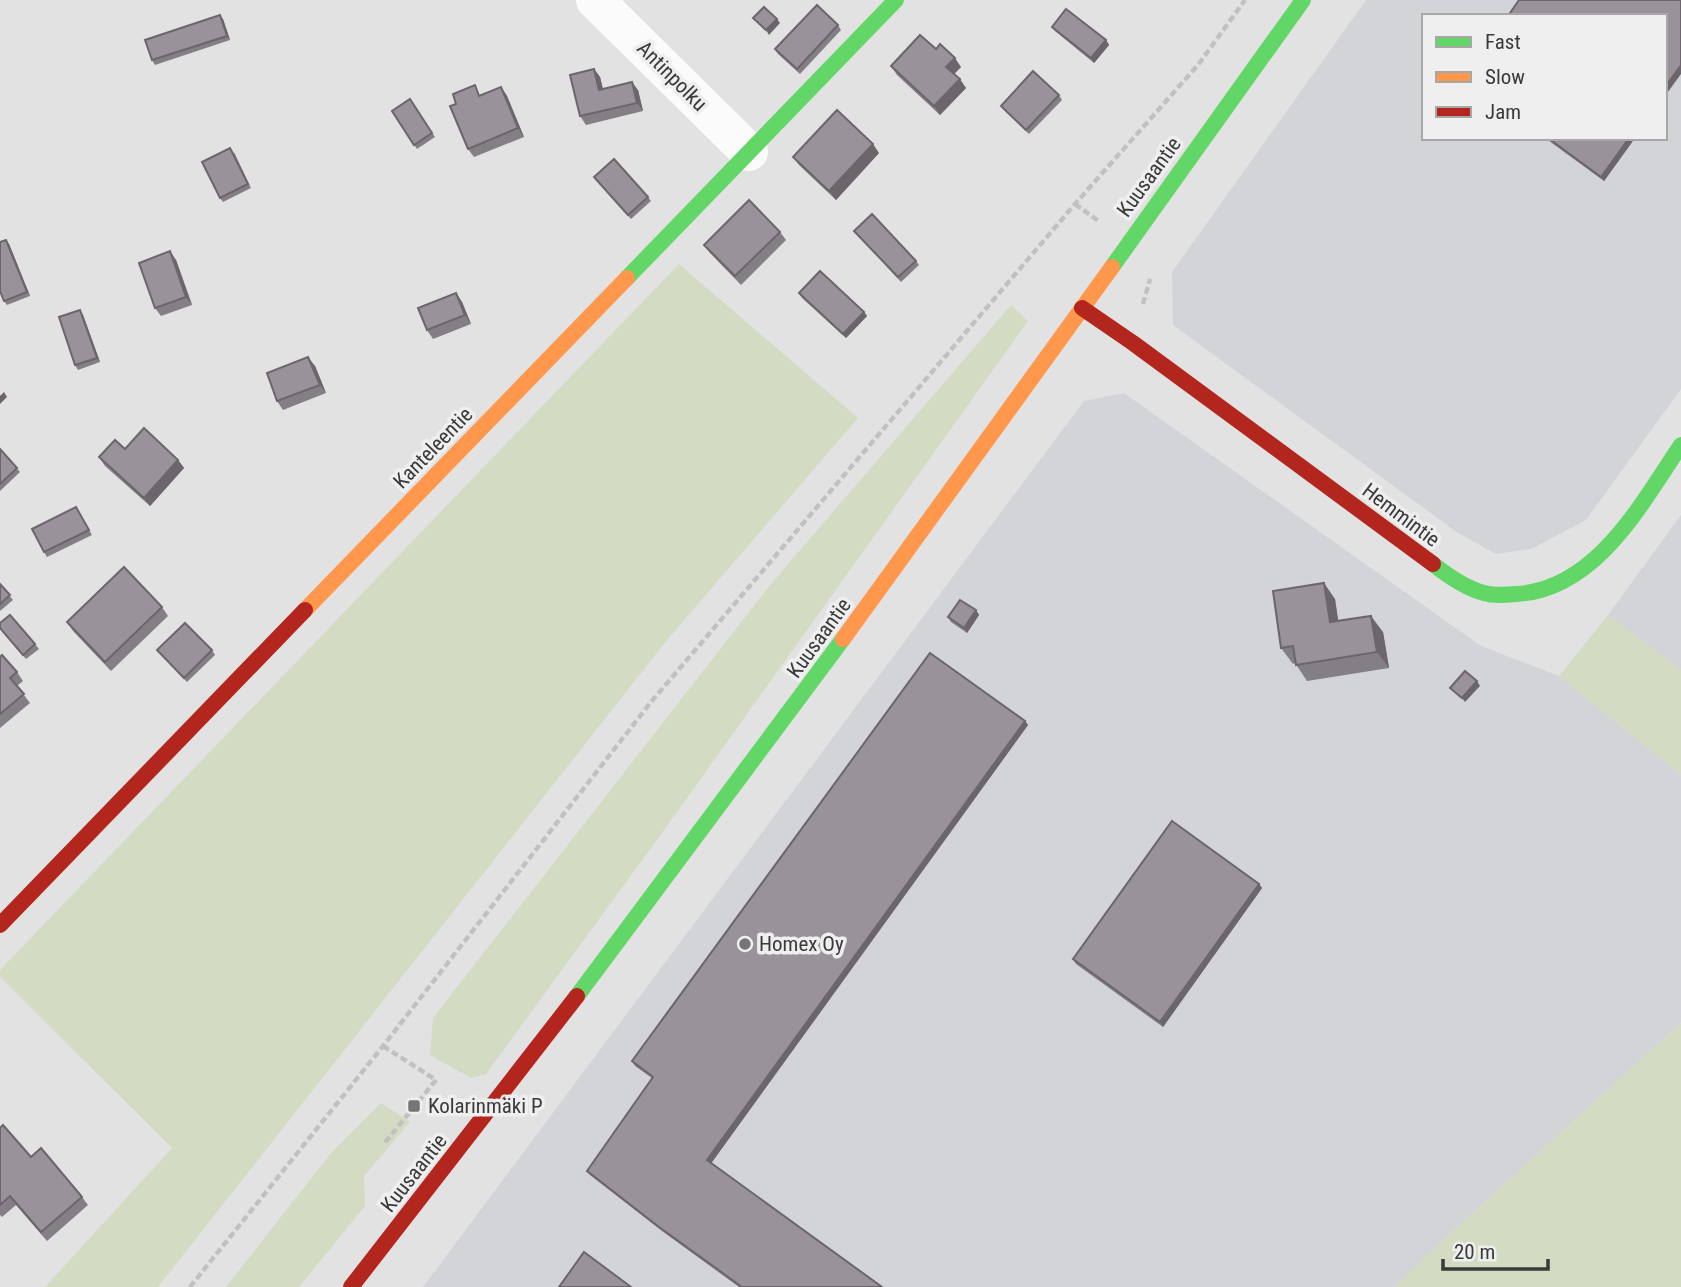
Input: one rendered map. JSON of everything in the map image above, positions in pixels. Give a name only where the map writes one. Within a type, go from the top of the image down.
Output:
[{"type":"street","name":"Antinpolku","points":[[595,0],[749,152]]},
{"type":"street","name":"Kanteleentie","points":[[0,925],[896,0]]},
{"type":"street","name":"Kuusaantie","points":[[351,1287],[457,1154],[827,662],[1303,0]]},
{"type":"street","name":"Hemmintie","points":[[1082,308],[1133,342],[1452,579],[1484,593],[1516,596],[1546,591],[1571,580],[1605,550],[1681,445]]},
{"type":"path","points":[[190,1287],[383,1046],[651,702],[1075,204],[1198,65],[1245,0]]},
{"type":"path","points":[[1075,204],[1104,224]]},
{"type":"path","points":[[383,1046],[436,1080],[383,1145]]},
{"type":"shaded area","points":[[1366,0],[1681,0],[1681,389],[1586,520],[1531,549],[1496,554],[1458,533],[1173,325],[1172,272]]},
{"type":"shaded area","points":[[1124,393],[1481,646],[1559,676],[1681,775],[1681,1023],[1394,1287],[423,1287],[1084,401]]},
{"type":"shaded area","points":[[1681,515],[1681,670],[1608,615]]},
{"type":"green space","points":[[679,264],[858,418],[667,640],[158,1287],[45,1287],[172,1148],[0,977],[0,970]]},
{"type":"green space","points":[[1011,305],[1028,321],[486,1074],[471,1078],[430,1055],[433,1018],[770,585]]},
{"type":"green space","points":[[1608,615],[1681,670],[1681,775],[1559,676]]},
{"type":"green space","points":[[1681,1023],[1681,1287],[1394,1287],[1452,1232]]},
{"type":"green space","points":[[381,1103],[410,1122],[364,1176],[365,1206],[299,1287],[226,1287],[331,1153]]},
{"type":"building","points":[[1519,0],[1681,0],[1681,65],[1667,84],[1667,14],[1509,14]]},
{"type":"building","points":[[817,5],[838,25],[797,69],[775,49]]},
{"type":"building","points":[[764,7],[777,19],[766,30],[753,18]]},
{"type":"building","points":[[1066,9],[1106,40],[1091,58],[1052,27]]},
{"type":"building","points":[[220,15],[227,36],[152,60],[145,40]]},
{"type":"building","points":[[920,35],[936,49],[940,44],[955,58],[946,67],[960,79],[934,106],[891,66]]},
{"type":"building","points":[[594,69],[599,90],[632,82],[637,103],[580,116],[570,75]]},
{"type":"building","points":[[1033,71],[1059,95],[1026,130],[1001,106]]},
{"type":"building","points":[[475,85],[479,96],[501,87],[518,128],[468,149],[450,106],[456,104],[453,94]]},
{"type":"building","points":[[410,99],[432,133],[414,145],[392,111]]},
{"type":"building","points":[[837,110],[873,144],[829,191],[793,157]]},
{"type":"building","points":[[1551,140],[1628,140],[1601,177]]},
{"type":"building","points":[[230,148],[248,184],[220,198],[202,162]]},
{"type":"building","points":[[614,159],[648,197],[628,215],[594,177]]},
{"type":"building","points":[[749,200],[780,232],[735,276],[704,245]]},
{"type":"building","points":[[872,214],[916,261],[898,277],[854,231]]},
{"type":"building","points":[[6,240],[27,292],[4,301],[0,291],[0,242]]},
{"type":"building","points":[[170,251],[186,297],[155,308],[139,263]]},
{"type":"building","points":[[820,271],[864,312],[843,334],[799,293]]},
{"type":"building","points":[[456,293],[465,315],[427,330],[418,308]]},
{"type":"building","points":[[80,310],[97,358],[75,365],[59,317]]},
{"type":"building","points":[[308,357],[320,385],[277,401],[267,373]]},
{"type":"building","points":[[144,428],[178,460],[144,498],[99,457],[115,440],[125,449]]},
{"type":"building","points":[[0,449],[17,468],[0,484]]},
{"type":"building","points":[[76,507],[89,530],[44,552],[32,529]]},
{"type":"building","points":[[124,567],[162,607],[105,662],[67,622]]},
{"type":"building","points":[[1324,583],[1330,622],[1371,616],[1377,652],[1296,665],[1293,646],[1281,648],[1273,591]]},
{"type":"building","points":[[0,584],[10,595],[0,604]]},
{"type":"building","points":[[960,600],[976,610],[964,628],[948,617]]},
{"type":"building","points":[[10,615],[35,644],[23,655],[0,628],[0,623]]},
{"type":"building","points":[[185,623],[212,650],[184,678],[157,650]]},
{"type":"building","points":[[930,653],[1025,721],[707,1160],[882,1287],[742,1287],[587,1171],[653,1077],[632,1061]]},
{"type":"building","points":[[2,655],[17,672],[10,678],[24,694],[0,714],[0,657]]},
{"type":"building","points":[[1465,671],[1477,681],[1462,698],[1450,688]]},
{"type":"building","points":[[1172,821],[1259,884],[1160,1022],[1073,959]]},
{"type":"building","points":[[3,1125],[31,1157],[41,1148],[82,1197],[41,1232],[10,1196],[0,1205],[0,1128]]},
{"type":"building","points":[[584,1252],[631,1287],[559,1287]]},
{"type":"traffic: fast","points":[[627,278],[896,0]]},
{"type":"traffic: fast","points":[[1112,267],[1303,0]]},
{"type":"traffic: fast","points":[[1433,564],[1463,585],[1492,595],[1544,589],[1570,577],[1593,561],[1613,540],[1650,493],[1681,445]]},
{"type":"traffic: fast","points":[[577,996],[843,639]]},
{"type":"traffic: slow","points":[[843,639],[1112,267]]},
{"type":"traffic: slow","points":[[305,610],[627,278]]},
{"type":"traffic: jam","points":[[1082,308],[1433,564]]},
{"type":"traffic: jam","points":[[0,925],[305,610]]},
{"type":"traffic: jam","points":[[351,1287],[577,996]]},
{"type":"place","name":"Homex Oy","points":[[745,944]]},
{"type":"place","name":"Kolarinmäki P","points":[[414,1106]]}]
